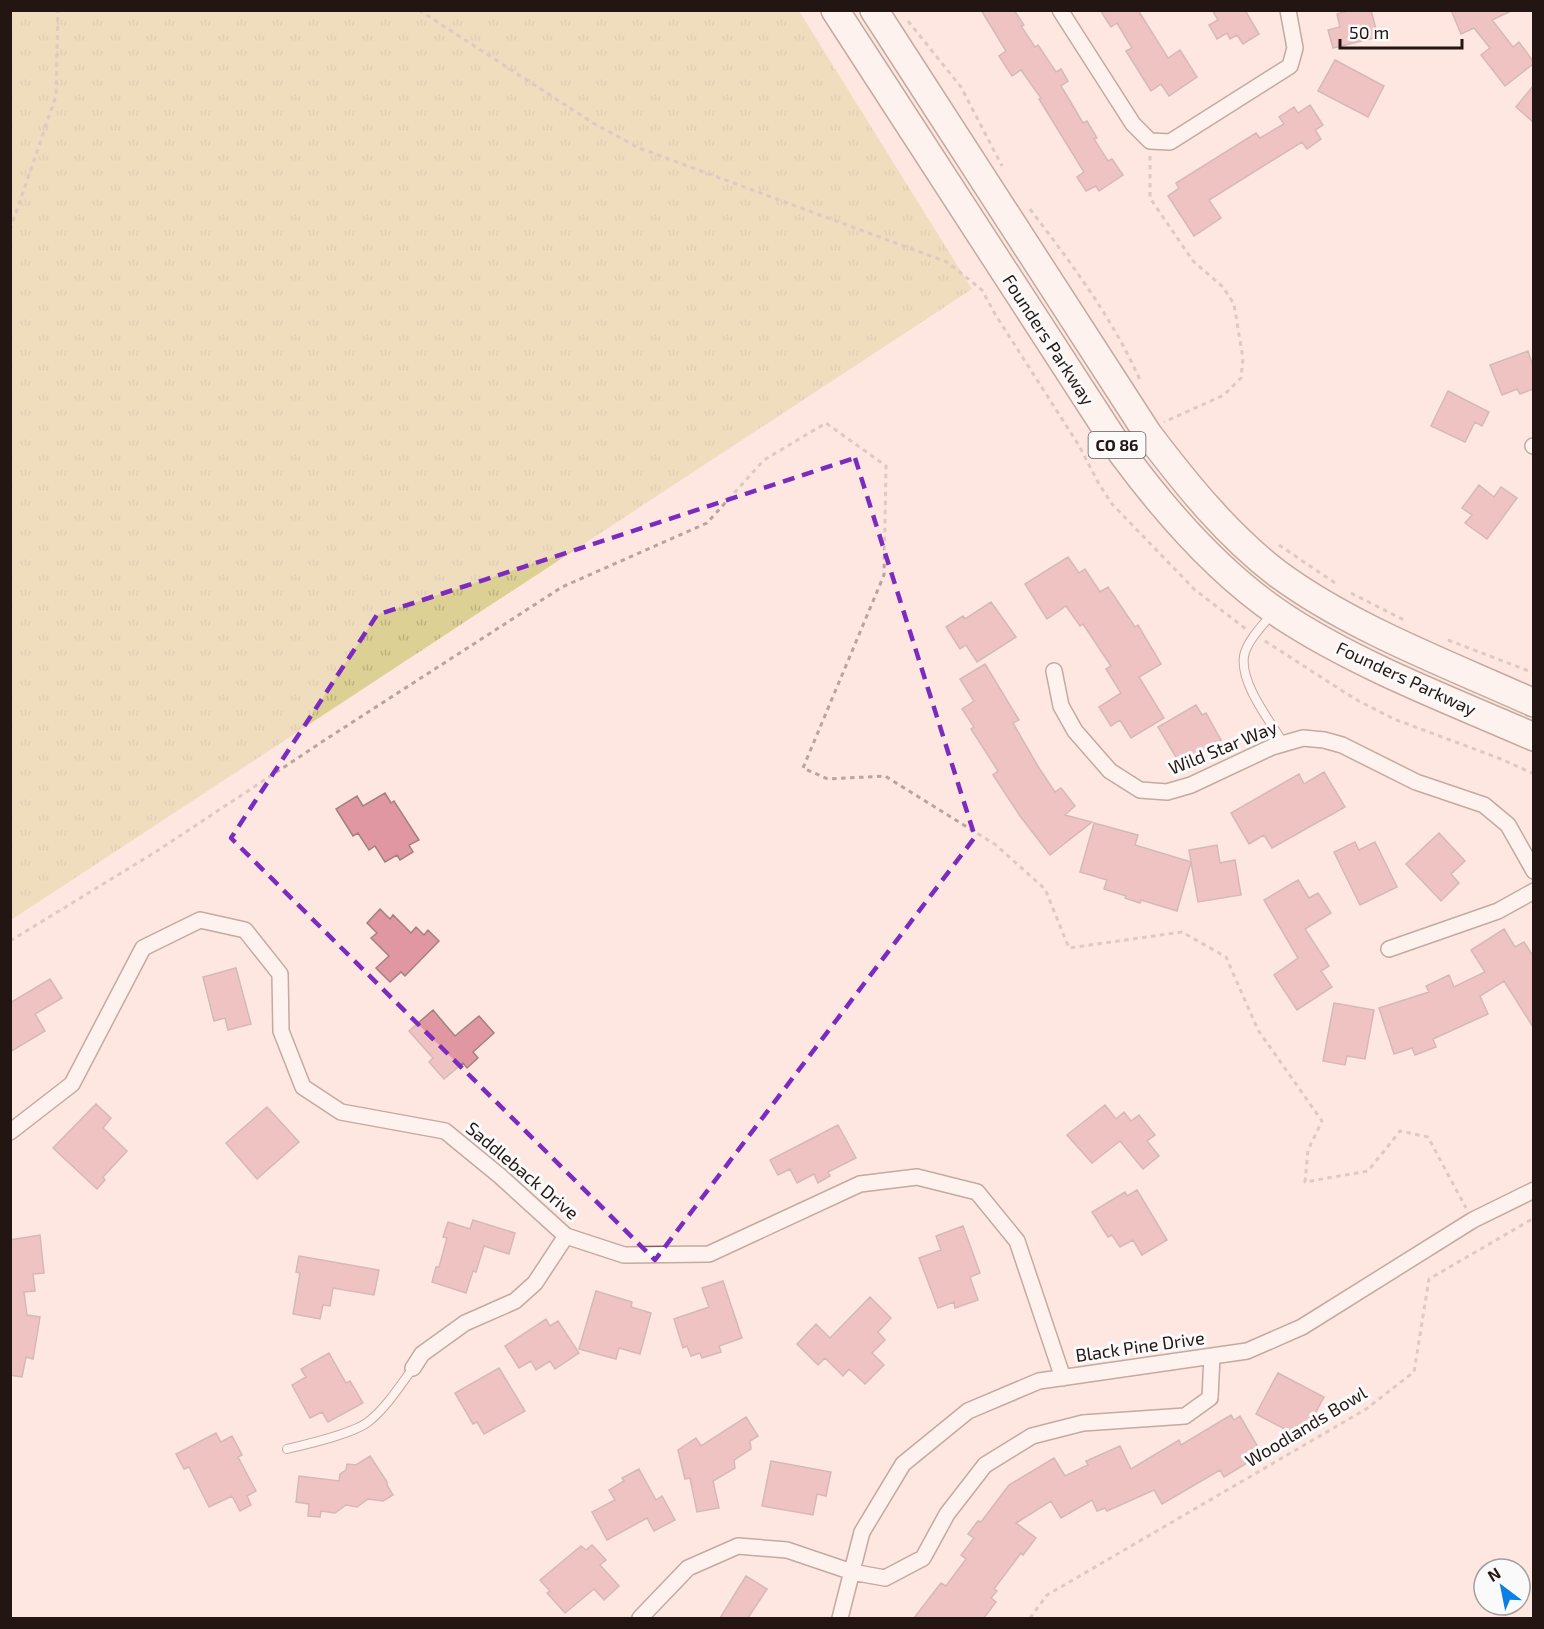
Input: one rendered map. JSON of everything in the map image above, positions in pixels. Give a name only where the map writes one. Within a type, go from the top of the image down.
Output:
[{"type":"highway","name":"Founders Parkway","points":[[835,10],[1134,469],[1187,533],[1236,580],[1274,610],[1340,650],[1533,737]]},
{"type":"highway","name":"Founders Parkway","points":[[874,10],[1148,434],[1210,511],[1278,574],[1329,607],[1533,703]]},
{"type":"street","points":[[1060,10],[1133,124],[1150,141],[1170,142],[1290,66],[1295,48],[1288,10]]},
{"type":"street","name":"Wild Star Way","points":[[1054,671],[1061,706],[1076,731],[1110,771],[1140,790],[1167,792],[1191,786],[1272,747],[1303,738],[1324,740],[1342,745],[1416,782],[1485,805],[1508,825],[1533,871]]},
{"type":"street","points":[[1389,949],[1498,911],[1533,891]]},
{"type":"street","name":"Saddleback Drive","points":[[10,1132],[72,1084],[143,948],[200,920],[245,930],[280,974],[281,1031],[303,1087],[341,1112],[445,1131],[500,1176],[566,1236],[624,1255],[709,1254],[860,1184],[917,1177],[977,1192],[1017,1241],[1063,1378]]},
{"type":"street","name":"Black Pine Drive","points":[[840,1618],[862,1532],[903,1464],[968,1411],[1039,1381],[1246,1351],[1302,1327],[1473,1220],[1533,1190]]},
{"type":"street","points":[[413,1368],[422,1354],[465,1323],[515,1301],[535,1283],[566,1236]]},
{"type":"street","points":[[640,1618],[688,1568],[738,1546],[787,1550],[852,1572],[885,1578],[923,1558],[947,1514],[985,1465],[1032,1436],[1083,1423],[1185,1416],[1210,1398],[1212,1356]]},
{"type":"lane","points":[[1274,610],[1244,655],[1244,668],[1247,681],[1284,744]]},
{"type":"lane","points":[[287,1449],[335,1436],[366,1423],[390,1400],[413,1368]]},
{"type":"path","points":[[10,230],[56,96],[58,10]]},
{"type":"path","points":[[419,10],[593,123],[639,148],[947,262],[982,290],[994,314]]},
{"type":"path","points":[[906,19],[961,87],[1003,168]]},
{"type":"path","points":[[1150,141],[1150,198],[1194,261],[1223,287],[1234,304],[1243,359],[1241,378],[1224,395],[1160,424]]},
{"type":"path","points":[[1027,204],[1073,265],[1114,327],[1142,383]]},
{"type":"path","points":[[10,941],[157,851],[562,588],[707,523],[764,460],[826,423],[886,466],[884,575],[803,768],[828,779],[885,776],[996,845],[1046,889],[1069,948],[1182,932],[1226,957],[1258,1030],[1322,1121],[1308,1150],[1305,1182],[1368,1171],[1400,1131],[1428,1137],[1473,1220]]},
{"type":"path","points":[[1274,541],[1344,589],[1411,623]]},
{"type":"path","points":[[1440,637],[1533,674]]},
{"type":"path","name":"Woodlands Bowl","points":[[1030,1618],[1047,1595],[1366,1409],[1414,1372],[1429,1279],[1533,1218]]},
{"type":"highlighted area","points":[[855,458],[975,837],[655,1260],[231,838],[377,615]]},
{"type":"green space","points":[[11,10],[799,11],[972,289],[11,920]]},
{"type":"building","points":[[981,10],[1014,10],[1024,25],[1021,26],[1035,47],[1038,45],[1056,72],[1061,69],[1068,81],[1061,86],[1083,123],[1087,121],[1097,138],[1094,139],[1108,161],[1112,159],[1123,175],[1099,191],[1096,186],[1086,191],[1077,177],[1084,172],[1039,99],[1041,98],[1021,70],[1012,76],[999,56],[1006,51]]},
{"type":"building","points":[[1100,10],[1138,10],[1168,58],[1180,50],[1197,77],[1169,96],[1161,84],[1151,91],[1126,51],[1132,48],[1117,23],[1111,27]]},
{"type":"building","points":[[1212,10],[1245,10],[1259,34],[1243,44],[1237,35],[1230,39],[1227,33],[1217,39],[1209,25],[1218,20]]},
{"type":"building","points":[[1351,10],[1371,10],[1378,37],[1333,48],[1328,30],[1340,27],[1337,14]]},
{"type":"building","points":[[1451,10],[1513,10],[1492,20],[1513,47],[1519,42],[1533,64],[1505,86],[1481,55],[1490,48],[1474,28],[1461,34]]},
{"type":"building","points":[[1335,60],[1384,86],[1368,117],[1318,91]]},
{"type":"building","points":[[1533,86],[1533,122],[1516,107]]},
{"type":"building","points":[[1310,105],[1323,125],[1315,130],[1321,139],[1307,149],[1302,142],[1209,200],[1221,218],[1194,236],[1168,196],[1179,188],[1176,183],[1256,133],[1260,138],[1284,124],[1279,117],[1294,107],[1298,113]]},
{"type":"building","points":[[1528,351],[1533,366],[1533,389],[1520,394],[1517,389],[1502,395],[1490,365]]},
{"type":"building","points":[[1448,391],[1489,412],[1482,426],[1475,422],[1465,442],[1431,426]]},
{"type":"building","points":[[1479,485],[1494,497],[1501,487],[1517,498],[1487,539],[1465,523],[1472,515],[1462,508]]},
{"type":"building","points":[[1068,557],[1079,573],[1085,569],[1100,592],[1108,587],[1135,627],[1138,625],[1161,664],[1139,677],[1164,718],[1131,738],[1120,720],[1111,726],[1099,707],[1121,693],[1106,669],[1111,666],[1083,624],[1080,626],[1066,606],[1047,619],[1025,584]]},
{"type":"building","points":[[991,602],[1016,637],[977,662],[966,645],[960,649],[946,627],[963,616],[965,619]]},
{"type":"building","points":[[985,664],[1019,720],[1013,723],[1039,768],[1055,792],[1061,788],[1075,806],[1065,815],[1092,822],[1050,855],[1020,816],[993,775],[998,771],[971,729],[974,727],[962,709],[974,701],[960,679]]},
{"type":"building","points":[[1196,705],[1202,715],[1206,713],[1221,740],[1180,764],[1158,727]]},
{"type":"building","points":[[1324,772],[1345,807],[1272,848],[1264,835],[1249,844],[1231,813],[1299,774],[1304,784]]},
{"type":"building","points":[[385,793],[391,803],[394,801],[419,840],[409,845],[413,852],[400,860],[397,855],[385,862],[375,846],[369,850],[358,833],[353,836],[336,809],[357,796],[363,806]]},
{"type":"building","points":[[1094,823],[1138,835],[1135,845],[1191,862],[1177,911],[1141,900],[1140,903],[1125,898],[1126,896],[1104,889],[1107,880],[1080,872]]},
{"type":"building","points":[[1439,833],[1465,861],[1451,874],[1459,883],[1441,901],[1406,864]]},
{"type":"building","points":[[1355,842],[1359,850],[1375,842],[1397,887],[1360,905],[1334,852]]},
{"type":"building","points":[[1217,845],[1220,863],[1235,860],[1241,895],[1198,902],[1189,850]]},
{"type":"building","points":[[1298,880],[1309,898],[1318,893],[1331,913],[1305,929],[1329,966],[1321,971],[1332,987],[1297,1010],[1274,975],[1298,958],[1264,900]]},
{"type":"building","points":[[380,909],[390,919],[393,915],[411,933],[416,927],[424,935],[428,930],[439,941],[405,976],[401,972],[390,982],[376,968],[389,956],[371,938],[377,933],[367,923]]},
{"type":"building","points":[[1504,929],[1515,947],[1524,942],[1533,956],[1533,1027],[1504,981],[1480,996],[1488,1014],[1433,1039],[1436,1047],[1415,1055],[1412,1048],[1394,1054],[1379,1008],[1429,992],[1426,986],[1449,975],[1454,987],[1485,972],[1471,950]]},
{"type":"building","points":[[236,968],[251,1024],[228,1030],[225,1018],[214,1021],[203,977]]},
{"type":"building","points":[[50,979],[62,998],[35,1014],[45,1031],[10,1052],[10,1003]]},
{"type":"building","points":[[1334,1003],[1374,1010],[1365,1059],[1347,1056],[1345,1065],[1323,1061]]},
{"type":"building","points":[[433,1010],[455,1036],[479,1016],[494,1033],[473,1052],[478,1058],[467,1068],[463,1063],[444,1079],[429,1062],[433,1058],[409,1031]]},
{"type":"building","points":[[96,1104],[111,1118],[103,1128],[127,1151],[103,1177],[105,1180],[97,1189],[53,1148]]},
{"type":"building","points":[[1105,1105],[1116,1119],[1124,1112],[1131,1121],[1139,1115],[1155,1135],[1147,1141],[1159,1156],[1143,1169],[1120,1141],[1092,1163],[1067,1135]]},
{"type":"building","points":[[267,1107],[299,1142],[257,1179],[226,1143]]},
{"type":"building","points":[[838,1125],[856,1158],[828,1172],[830,1176],[818,1183],[814,1174],[797,1183],[790,1169],[778,1175],[770,1160]]},
{"type":"building","points":[[1137,1190],[1167,1240],[1142,1255],[1133,1240],[1120,1247],[1112,1235],[1108,1237],[1092,1212],[1125,1192],[1127,1196]]},
{"type":"building","points":[[473,1220],[515,1233],[509,1254],[484,1246],[476,1272],[473,1271],[466,1293],[432,1282],[447,1238],[443,1237],[448,1222],[470,1229]]},
{"type":"building","points":[[963,1226],[980,1273],[970,1277],[978,1300],[955,1308],[954,1302],[938,1308],[919,1258],[941,1250],[936,1236]]},
{"type":"building","points":[[40,1235],[44,1273],[33,1274],[35,1291],[24,1292],[27,1315],[40,1317],[33,1359],[26,1357],[22,1377],[10,1375],[10,1240]]},
{"type":"building","points":[[299,1256],[379,1270],[374,1295],[333,1288],[330,1306],[323,1305],[320,1319],[293,1314],[300,1273],[296,1272]]},
{"type":"building","points":[[723,1281],[742,1338],[719,1346],[721,1352],[702,1358],[700,1353],[691,1356],[687,1346],[683,1348],[674,1319],[709,1307],[702,1288]]},
{"type":"building","points":[[596,1291],[632,1302],[631,1307],[651,1313],[640,1354],[619,1348],[616,1359],[579,1349]]},
{"type":"building","points":[[870,1297],[891,1318],[878,1332],[885,1340],[872,1353],[884,1365],[865,1384],[849,1369],[843,1376],[825,1358],[818,1365],[797,1344],[816,1324],[830,1338]]},
{"type":"building","points":[[546,1319],[550,1326],[558,1321],[579,1353],[555,1369],[550,1361],[536,1370],[531,1361],[519,1368],[505,1346]]},
{"type":"building","points":[[329,1353],[346,1383],[350,1381],[363,1403],[328,1422],[322,1412],[310,1418],[292,1385],[306,1377],[301,1369]]},
{"type":"building","points":[[499,1368],[525,1411],[484,1434],[477,1422],[473,1424],[455,1393]]},
{"type":"building","points":[[1278,1373],[1324,1397],[1302,1438],[1256,1414]]},
{"type":"building","points":[[1231,1415],[1234,1420],[1240,1416],[1262,1454],[1224,1477],[1220,1470],[1162,1504],[1154,1490],[1107,1511],[1105,1508],[1097,1511],[1092,1500],[1061,1518],[1051,1501],[1016,1523],[1036,1538],[1023,1555],[1021,1553],[994,1589],[997,1591],[991,1598],[996,1602],[984,1618],[914,1618],[941,1583],[946,1586],[966,1559],[961,1555],[974,1538],[968,1534],[978,1521],[981,1522],[1009,1485],[1054,1458],[1065,1476],[1088,1465],[1086,1461],[1120,1446],[1131,1469],[1179,1440],[1181,1445]]},
{"type":"building","points":[[746,1417],[758,1436],[750,1441],[751,1449],[734,1460],[735,1468],[713,1481],[719,1508],[697,1512],[690,1478],[685,1479],[678,1450],[696,1438],[701,1446]]},
{"type":"building","points":[[216,1433],[221,1442],[232,1436],[242,1455],[238,1457],[256,1491],[247,1496],[251,1505],[240,1511],[232,1496],[209,1507],[189,1467],[184,1469],[176,1454]]},
{"type":"building","points":[[370,1456],[393,1495],[383,1501],[368,1499],[357,1507],[346,1505],[335,1513],[321,1511],[320,1517],[308,1516],[309,1504],[296,1502],[299,1476],[339,1481],[340,1474],[346,1470],[347,1464],[356,1465]]},
{"type":"building","points":[[771,1461],[831,1472],[826,1496],[817,1494],[813,1515],[762,1506]]},
{"type":"building","points":[[639,1469],[656,1500],[662,1496],[675,1520],[654,1531],[647,1518],[607,1540],[592,1512],[615,1500],[609,1490],[624,1481],[622,1478]]},
{"type":"building","points":[[592,1545],[606,1560],[600,1565],[619,1586],[604,1600],[594,1589],[565,1613],[547,1593],[550,1591],[540,1580],[581,1546],[586,1550]]},
{"type":"building","points":[[746,1576],[767,1589],[748,1618],[720,1618]]}]
